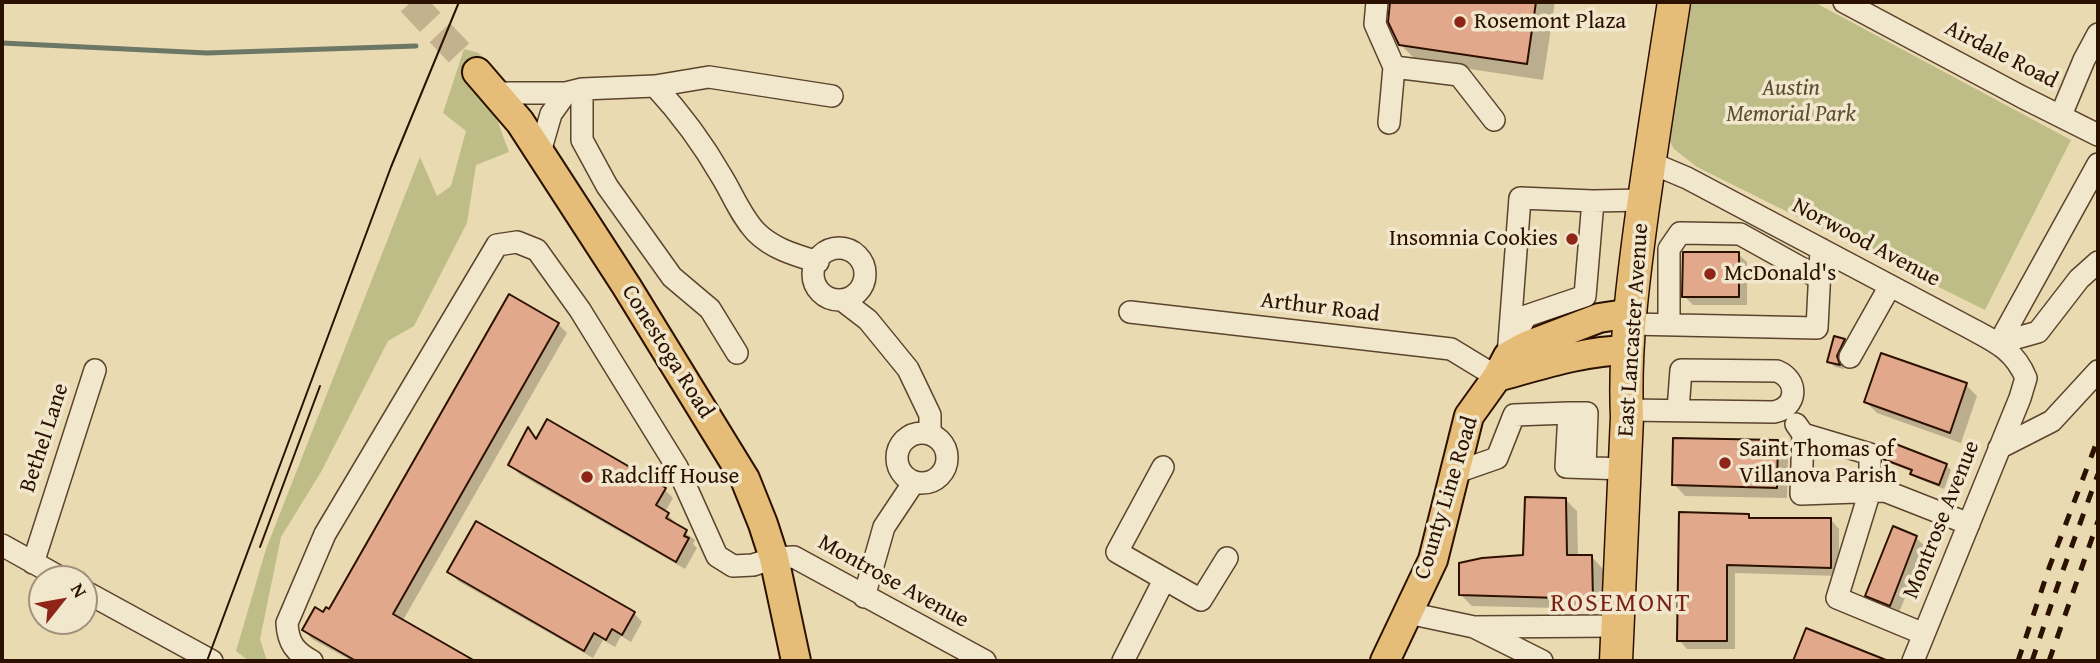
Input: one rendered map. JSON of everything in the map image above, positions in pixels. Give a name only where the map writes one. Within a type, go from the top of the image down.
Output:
[{"type":"highway","name":"East Lancaster Avenue","points":[[1616,661],[1630,329],[1649,162],[1674,2]]},
{"type":"main road","name":"Conestoga Road","points":[[477,72],[520,122],[540,152],[745,479],[764,524],[774,558],[796,661]]},
{"type":"main road","points":[[1508,361],[1599,318],[1630,329]]},
{"type":"main road","points":[[1508,361],[1600,351],[1630,329]]},
{"type":"main road","name":"County Line Road","points":[[1385,661],[1433,560],[1469,416],[1508,361]]},
{"type":"street","points":[[1377,2],[1375,24],[1394,67],[1389,123]]},
{"type":"street","name":"Airdale Road","points":[[1844,2],[2098,135]]},
{"type":"street","points":[[2061,115],[2098,34]]},
{"type":"street","points":[[1394,67],[1459,75],[1494,120]]},
{"type":"street","points":[[496,93],[655,86],[709,77],[832,96]]},
{"type":"street","points":[[655,86],[684,117],[722,176],[740,211],[756,232],[782,251],[818,262]]},
{"type":"street","points":[[540,152],[551,114],[574,91]]},
{"type":"street","points":[[574,91],[582,141],[607,186],[672,277],[710,309],[737,353]]},
{"type":"street","name":"Norwood Avenue","points":[[1649,162],[1687,178],[1999,343],[2020,361],[2026,377],[2020,398]]},
{"type":"street","points":[[1999,343],[2098,164]]},
{"type":"street","points":[[1508,361],[1520,198],[1592,206],[1643,207]]},
{"type":"street","points":[[1508,361],[1526,316],[1585,296],[1592,206]]},
{"type":"street","points":[[1669,325],[1669,249],[1679,233],[1740,234],[1819,278]]},
{"type":"street","points":[[312,661],[298,654],[288,639],[287,623],[325,534],[497,245],[517,242],[537,250],[580,310],[677,467],[716,556],[733,566],[752,565],[774,558]]},
{"type":"street","points":[[837,248],[856,254],[865,272],[859,291],[842,300],[823,294],[816,286],[814,277],[814,267],[819,258],[827,251],[837,248]]},
{"type":"street","points":[[1630,329],[1669,325],[1816,328],[1821,249]]},
{"type":"street","points":[[1999,343],[2038,332],[2079,279],[2098,262]]},
{"type":"street","points":[[1850,356],[1890,286]]},
{"type":"street","points":[[842,300],[868,320],[908,369],[930,415],[930,434]]},
{"type":"street","name":"Arthur Road","points":[[1130,312],[1451,349],[1508,361]]},
{"type":"street","name":"Bethel Lane","points":[[33,563],[95,370]]},
{"type":"street","points":[[1454,472],[1497,458],[1514,415],[1678,410],[1774,412],[1786,408],[1793,397],[1792,383],[1777,371],[1681,370],[1678,410]]},
{"type":"street","points":[[2000,448],[2052,421],[2098,372]]},
{"type":"street","name":"Montrose Avenue","points":[[1913,661],[2020,398]]},
{"type":"street","points":[[1786,408],[1802,434],[1801,495],[1885,491],[1969,524]]},
{"type":"street","points":[[1578,413],[1566,467],[1625,468]]},
{"type":"street","points":[[920,432],[930,434],[939,439],[945,447],[948,457],[946,467],[933,481],[923,484],[914,482],[905,477],[899,469],[896,460],[898,450],[903,441],[911,435],[920,432]]},
{"type":"street","points":[[1802,434],[1870,454],[1870,491],[1837,598],[1924,634]]},
{"type":"street","points":[[1163,467],[1117,552],[1201,600],[1227,558]]},
{"type":"street","points":[[864,597],[884,527],[914,482]]},
{"type":"street","points":[[2,545],[37,565]]},
{"type":"street","name":"Montrose Avenue","points":[[774,558],[794,557],[985,661]]},
{"type":"street","points":[[1123,661],[1164,580]]},
{"type":"street","points":[[98,599],[212,661]]},
{"type":"street","points":[[1408,613],[1474,627],[1617,626]]},
{"type":"street","points":[[1474,627],[1542,661]]},
{"type":"green space","name":"Austin Memorial Park","points":[[1693,2],[1814,2],[2071,140],[1985,310],[1697,167],[1674,149],[1669,140],[1687,15]]},
{"type":"green space","points":[[464,49],[479,53],[469,84],[492,106],[509,152],[476,165],[467,223],[414,326],[388,341],[321,472],[281,537],[260,639],[267,661],[249,661],[236,651],[266,549],[420,157],[437,196],[451,186],[466,131],[443,113]]},
{"type":"building","name":"Rosemont Plaza","points":[[1390,2],[1536,2],[1527,64],[1399,45],[1388,22]]},
{"type":"building","name":"McDonald's","points":[[1683,252],[1739,252],[1739,297],[1682,297]]},
{"type":"building","points":[[509,294],[559,323],[393,614],[475,661],[356,661],[302,630],[315,607],[323,612],[326,607],[329,609]]},
{"type":"building","points":[[1834,336],[1845,339],[1837,356],[1840,365],[1827,362]]},
{"type":"building","points":[[1881,353],[1967,383],[1950,433],[1864,402]]},
{"type":"building","points":[[547,419],[666,488],[656,505],[669,513],[666,518],[687,530],[684,536],[689,538],[676,562],[508,465],[528,427],[536,439]]},
{"type":"building","name":"Saint Thomas of Villanova Parish","points":[[1673,438],[1778,440],[1777,488],[1672,485]]},
{"type":"building","points":[[1888,441],[1947,464],[1939,485],[1910,474],[1912,470],[1883,459]]},
{"type":"building","points":[[1525,497],[1566,498],[1567,555],[1592,555],[1593,599],[1459,595],[1459,563],[1482,558],[1523,555]]},
{"type":"building","points":[[1679,512],[1749,514],[1749,518],[1831,518],[1831,568],[1727,565],[1727,641],[1677,641]]},
{"type":"building","points":[[476,521],[635,612],[622,635],[612,629],[606,640],[594,633],[584,651],[447,572]]},
{"type":"building","points":[[1893,526],[1917,536],[1890,606],[1865,596]]},
{"type":"building","points":[[1806,628],[1886,660],[1793,661]]},
{"type":"waterway","points":[[2,43],[207,53],[416,46]]},
{"type":"tunnel","points":[[411,2],[477,72]]},
{"type":"tram line","points":[[207,661],[391,167],[459,2]]},
{"type":"tram line","points":[[260,547],[320,386]]},
{"type":"railway","points":[[2018,661],[2049,568],[2098,439]]},
{"type":"railway","points":[[2032,661],[2098,474]]},
{"type":"railway","points":[[2049,661],[2098,521]]},
{"type":"place","name":"Rosemont Plaza","points":[[1460,22]]},
{"type":"place","name":"Insomnia Cookies","points":[[1572,239]]},
{"type":"place","name":"McDonald's","points":[[1710,274]]},
{"type":"place","name":"Saint Thomas of Villanova Parish","points":[[1725,463]]},
{"type":"place","name":"Radcliff House","points":[[587,477]]},
{"type":"district","name":"ROSEMONT","points":[[1621,604]]}]
